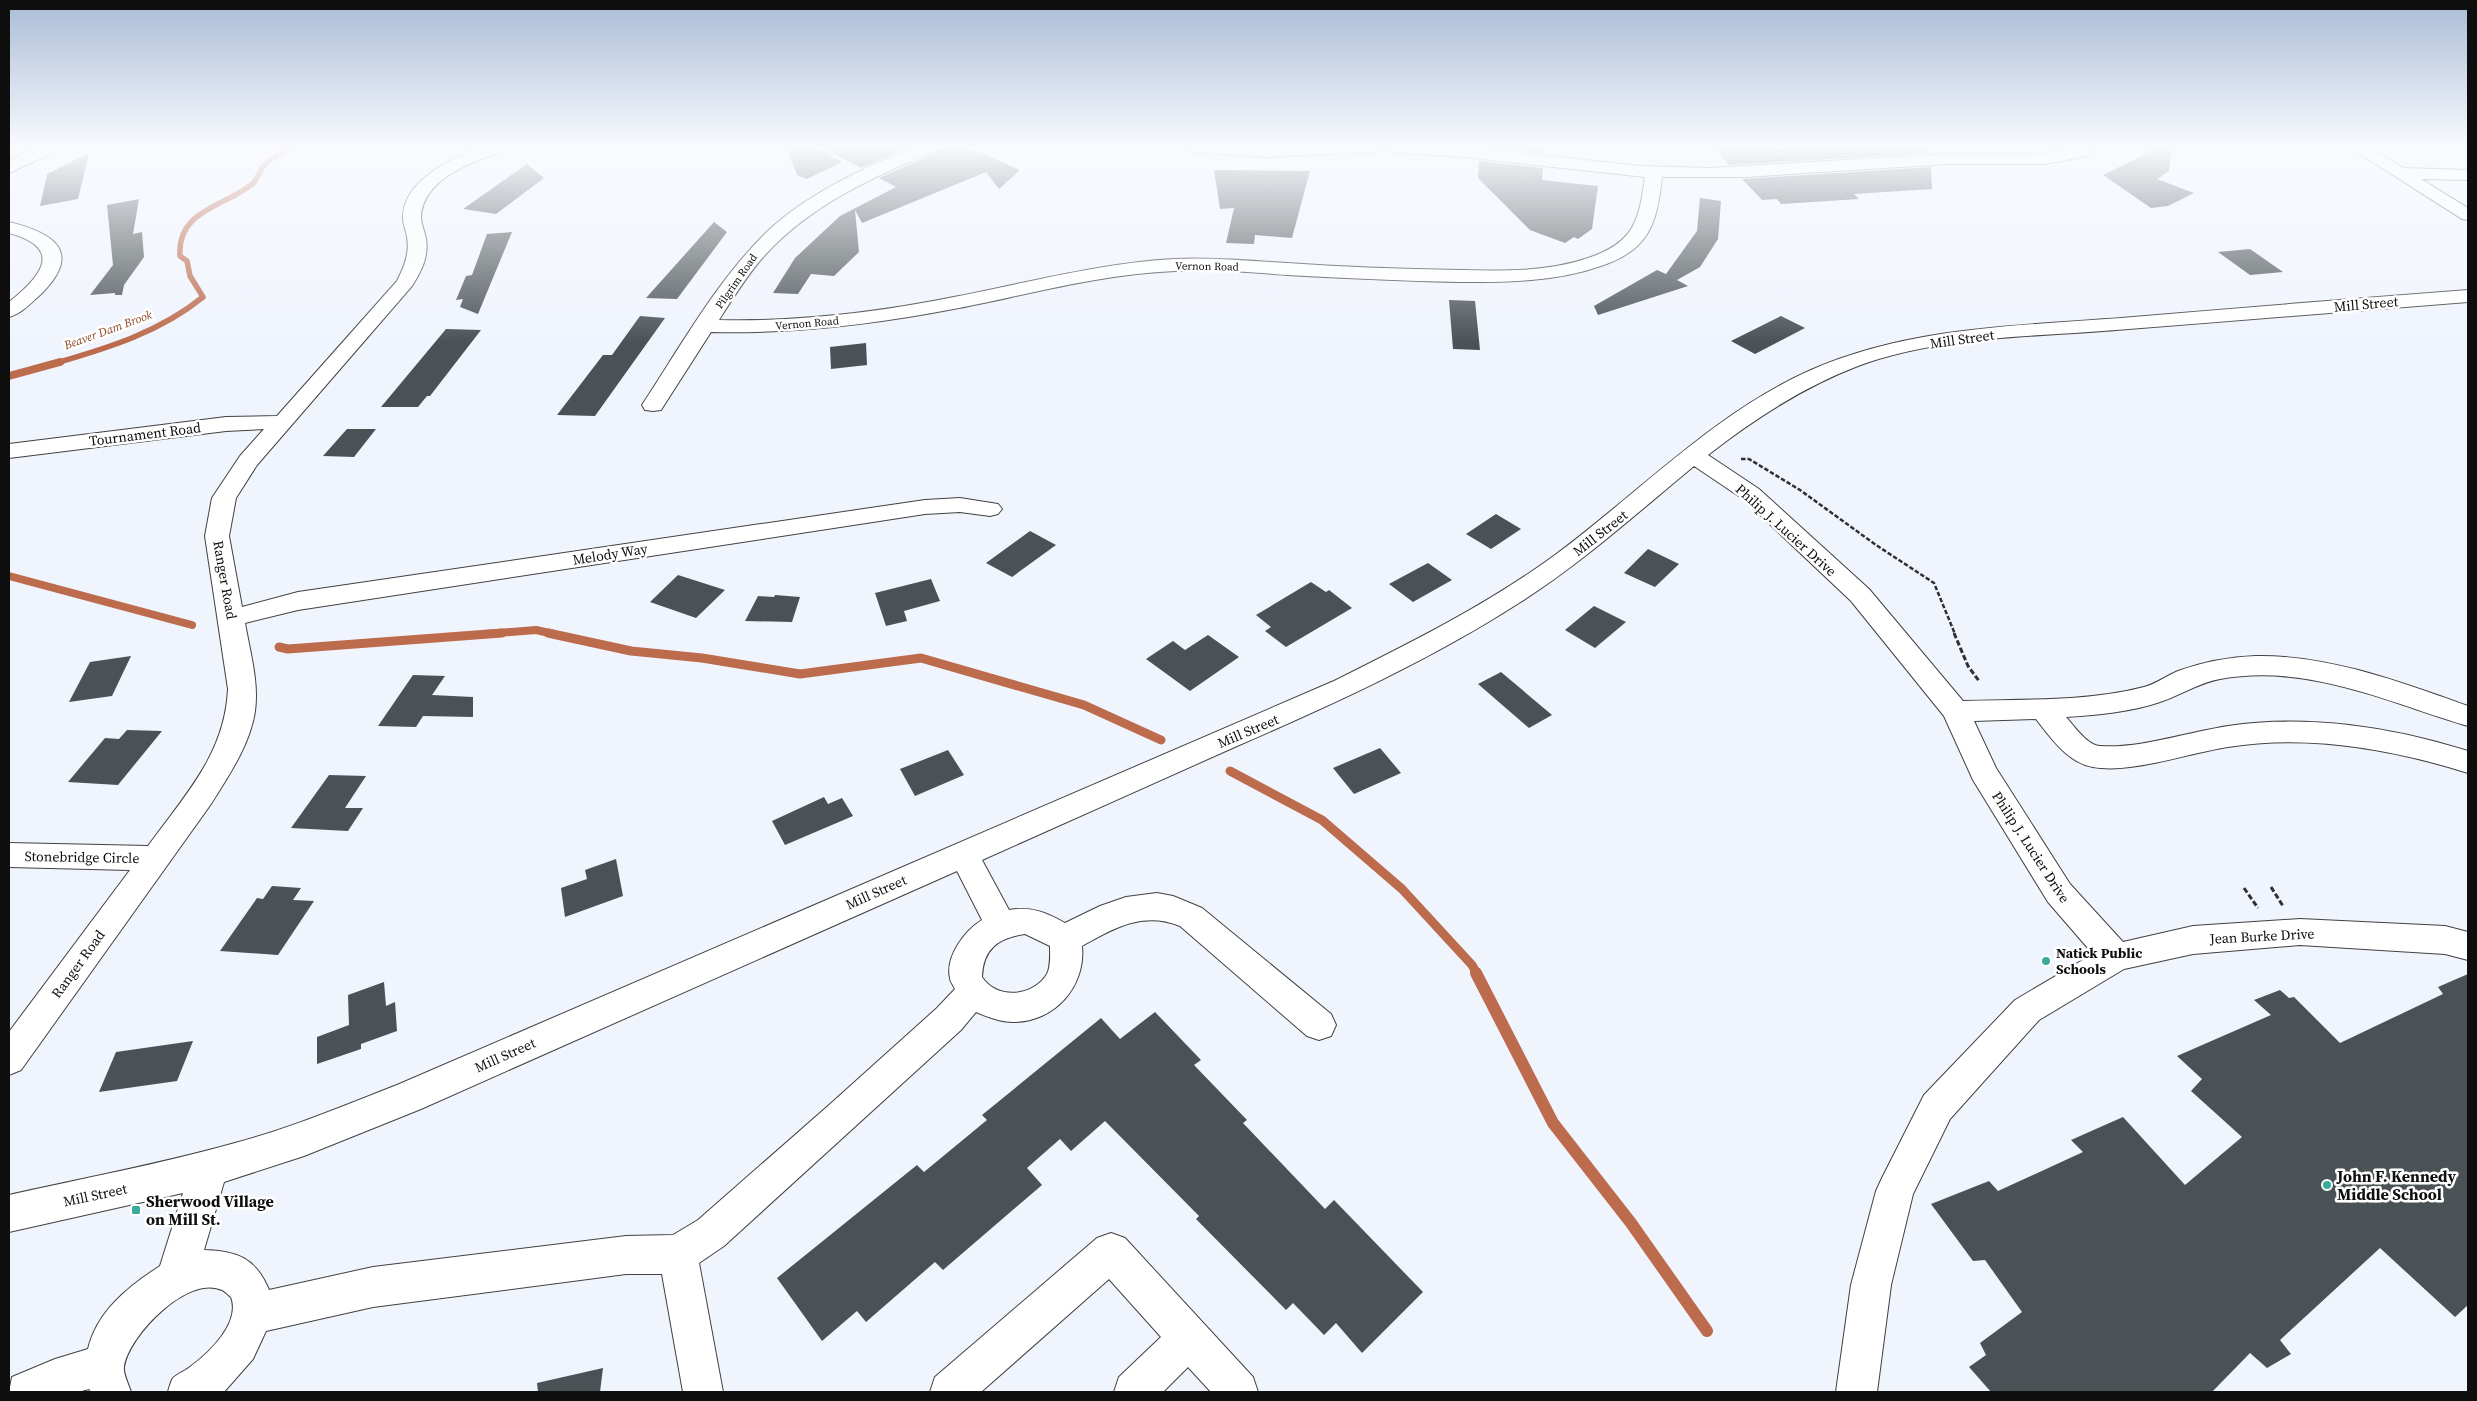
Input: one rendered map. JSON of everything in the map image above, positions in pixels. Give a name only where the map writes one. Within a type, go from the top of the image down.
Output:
[{"type":"street","name":"Ranger Road","points":[[9,1059],[202,796],[235,735],[241,711],[242,688],[217,536],[218,519],[224,498],[235,478],[282,422],[386,308],[409,276],[418,252],[413,212]]},
{"type":"street","name":"Pilgrim Road","points":[[653,405],[747,262],[783,225],[800,212]]},
{"type":"street","name":"Vernon Road","points":[[705,326],[783,325],[892,314],[966,301],[1108,271],[1160,265],[1210,264],[1441,276],[1505,276],[1556,271],[1598,261],[1627,247],[1637,238],[1648,218],[1649,212]]},
{"type":"street","points":[[9,227],[34,234],[44,240],[50,247],[52,256],[51,266],[37,288],[9,311]]},
{"type":"street","name":"Mill Street","points":[[9,1212],[209,1169],[270,1151],[410,1096],[1344,688],[1441,638],[1560,563],[1633,507],[1693,455],[1770,400],[1819,375],[1871,356],[1924,344],[1986,334],[2468,296]]},
{"type":"street","name":"Tournament Road","points":[[9,451],[226,424],[282,422]]},
{"type":"street","name":"Philip J. Lucier Drive","points":[[1693,455],[1751,494],[1860,595],[1956,711],[1983,772],[2059,893],[2116,957]]},
{"type":"street","name":"Melody Way","points":[[232,618],[298,601],[925,507],[960,505],[990,509]]},
{"type":"street","points":[[1956,711],[2091,706],[2147,697],[2193,676],[2228,668],[2274,666],[2327,671],[2376,684],[2468,716]]},
{"type":"street","points":[[2043,708],[2058,728],[2091,756],[2120,756],[2230,736],[2294,731],[2396,744],[2468,762]]},
{"type":"street","points":[[964,854],[1001,925]]},
{"type":"street","name":"Stonebridge Circle","points":[[9,855],[155,858]]},
{"type":"street","points":[[1065,939],[1124,909],[1151,905],[1177,910],[1191,917],[1320,1025]]},
{"type":"street","points":[[1025,921],[1038,924],[1065,939],[1067,952],[1065,974],[1054,991],[1040,1001],[1020,1008],[1000,1008],[983,1001],[973,992],[965,976],[969,954],[982,937],[1001,925],[1025,921]]},
{"type":"street","name":"Jean Burke Drive","points":[[2116,957],[2193,940],[2300,932],[2445,940],[2468,946]]},
{"type":"street","points":[[1857,1392],[1871,1285],[1895,1190],[1937,1106],[2027,1010],[2116,957]]},
{"type":"street","points":[[252,1314],[373,1287],[626,1255],[678,1254],[711,1233],[841,1118],[949,1019],[973,992]]},
{"type":"street","points":[[176,1278],[209,1169]]},
{"type":"street","points":[[950,1392],[1111,1252],[1238,1392]]},
{"type":"street","points":[[678,1254],[703,1392]]},
{"type":"street","points":[[27,1392],[55,1379],[108,1378],[108,1347],[119,1326],[143,1300],[176,1278],[199,1270],[225,1269],[242,1277],[252,1292],[252,1314],[245,1335],[221,1368],[188,1392]]},
{"type":"street","points":[[1134,1392],[1189,1338]]},
{"type":"path","points":[[1732,458],[1749,459],[1800,490],[1876,545],[1934,583],[1968,666],[1979,681]]},
{"type":"building","points":[[108,212],[137,212],[133,234],[142,232],[144,257],[124,285],[122,295],[115,295],[115,293],[90,295],[113,265]]},
{"type":"building","points":[[847,212],[855,212],[859,252],[834,276],[811,274],[798,294],[773,293],[795,258],[840,216]]},
{"type":"building","points":[[856,212],[888,212],[862,223]]},
{"type":"building","points":[[1233,212],[1299,212],[1292,238],[1255,235],[1254,244],[1226,243]]},
{"type":"building","points":[[1512,212],[1594,212],[1592,229],[1578,239],[1574,237],[1565,243],[1530,230]]},
{"type":"building","points":[[1699,212],[1720,212],[1718,239],[1700,267],[1677,280],[1688,286],[1598,315],[1594,306],[1657,270],[1666,274],[1697,231]]},
{"type":"building","points":[[714,222],[727,232],[677,299],[646,298]]},
{"type":"building","points":[[512,232],[478,314],[460,307],[463,299],[456,300],[466,276],[472,275],[487,234]]},
{"type":"building","points":[[2250,249],[2283,272],[2250,275],[2218,252]]},
{"type":"building","points":[[1449,300],[1475,301],[1480,350],[1453,349]]},
{"type":"building","points":[[640,316],[665,318],[595,416],[557,415],[603,355],[612,355]]},
{"type":"building","points":[[1781,316],[1805,328],[1755,354],[1731,341]]},
{"type":"building","points":[[446,329],[481,330],[430,396],[427,396],[418,407],[381,407]]},
{"type":"building","points":[[866,343],[867,365],[831,369],[830,347]]},
{"type":"building","points":[[347,429],[376,429],[354,457],[323,456]]},
{"type":"building","points":[[1496,514],[1521,529],[1491,549],[1466,534]]},
{"type":"building","points":[[1030,531],[1056,545],[1012,577],[986,563]]},
{"type":"building","points":[[1648,549],[1679,564],[1655,587],[1624,573]]},
{"type":"building","points":[[1428,563],[1452,580],[1413,602],[1389,584]]},
{"type":"building","points":[[678,575],[725,590],[696,618],[650,602]]},
{"type":"building","points":[[931,579],[940,601],[904,611],[907,621],[886,626],[875,593]]},
{"type":"building","points":[[1311,582],[1326,592],[1329,590],[1352,608],[1286,647],[1265,631],[1271,627],[1256,615]]},
{"type":"building","points":[[775,595],[800,597],[792,622],[745,621],[758,596],[774,597]]},
{"type":"building","points":[[1594,606],[1626,622],[1595,648],[1565,630]]},
{"type":"building","points":[[1208,635],[1239,657],[1190,691],[1146,659],[1173,641],[1185,650]]},
{"type":"building","points":[[131,656],[112,696],[69,702],[90,662]]},
{"type":"building","points":[[1501,672],[1552,715],[1529,728],[1478,684]]},
{"type":"building","points":[[413,675],[445,676],[432,695],[473,697],[473,717],[423,716],[416,727],[378,726]]},
{"type":"building","points":[[127,730],[162,731],[118,785],[68,782],[105,738],[119,739]]},
{"type":"building","points":[[1380,748],[1401,773],[1354,794],[1333,768]]},
{"type":"building","points":[[948,750],[964,775],[915,796],[900,769]]},
{"type":"building","points":[[329,775],[366,776],[345,808],[363,808],[348,831],[291,828]]},
{"type":"building","points":[[824,797],[828,804],[842,798],[853,816],[785,845],[772,821]]},
{"type":"building","points":[[616,859],[623,896],[565,917],[561,888],[587,879],[585,870]]},
{"type":"building","points":[[272,886],[301,888],[293,900],[314,901],[278,955],[220,951],[257,898],[263,899]]},
{"type":"building","name":"John F. Kennedy Middle School","points":[[2468,974],[2468,1305],[2455,1317],[2380,1248],[2280,1340],[2291,1354],[2267,1368],[2250,1353],[2212,1392],[1991,1392],[1969,1367],[1986,1355],[1980,1343],[2022,1312],[1985,1260],[1973,1261],[1931,1204],[1989,1181],[1998,1191],[2083,1152],[2071,1140],[2123,1117],[2185,1185],[2242,1137],[2191,1091],[2202,1079],[2177,1056],[2271,1015],[2254,1000],[2280,990],[2289,998],[2294,997],[2340,1043],[2443,994],[2438,987]]},
{"type":"building","points":[[384,982],[386,1006],[395,1002],[397,1031],[361,1044],[361,1049],[317,1064],[317,1037],[349,1025],[348,995]]},
{"type":"building","points":[[1155,1012],[1201,1060],[1194,1065],[1247,1120],[1243,1123],[1325,1209],[1334,1200],[1423,1292],[1362,1353],[1336,1323],[1324,1335],[1293,1303],[1286,1310],[1196,1219],[1199,1216],[1105,1121],[1071,1151],[1060,1139],[1027,1168],[1042,1185],[943,1270],[935,1262],[866,1322],[857,1311],[822,1341],[777,1278],[917,1165],[924,1172],[987,1120],[982,1115],[1101,1018],[1120,1039]]},
{"type":"building","points":[[193,1041],[177,1081],[99,1092],[116,1052]]},
{"type":"building","points":[[603,1368],[600,1392],[538,1392],[537,1383]]},
{"type":"waterway","name":"Beaver Dam Brook","points":[[56,363],[133,338],[169,320],[203,297],[190,276],[187,261],[180,256],[181,241],[186,229],[202,212]]},
{"type":"waterway","name":"Beaver Dam Brook","points":[[9,376],[60,362]]},
{"type":"waterway","points":[[9,576],[192,625]]},
{"type":"waterway","points":[[485,634],[536,630],[554,634]]},
{"type":"waterway","points":[[279,647],[288,649],[502,633]]},
{"type":"waterway","points":[[548,633],[631,651],[702,658],[800,674],[921,658],[1084,705],[1161,740]]},
{"type":"waterway","points":[[1230,771],[1322,820],[1402,889],[1472,965],[1477,974]]},
{"type":"waterway","points":[[1476,973],[1553,1123],[1631,1223],[1707,1331]]},
{"type":"place","name":"Natick Public Schools","points":[[2046,961]]},
{"type":"place","name":"John F. Kennedy Middle School","points":[[2327,1185]]},
{"type":"place","name":"Sherwood Village on Mill St.","points":[[136,1210]]}]
